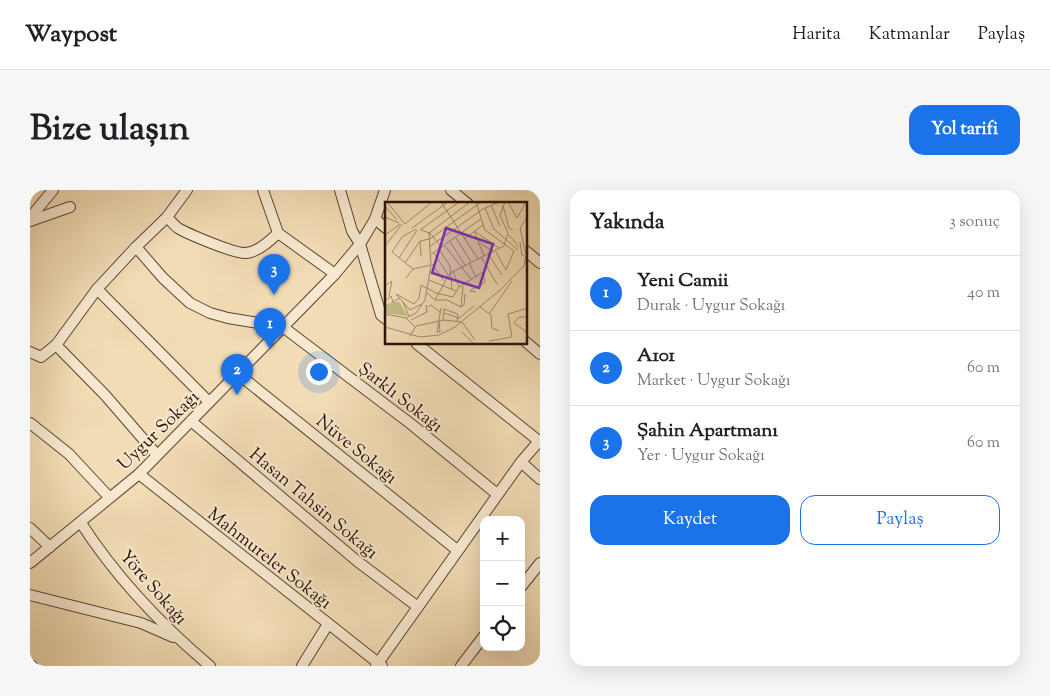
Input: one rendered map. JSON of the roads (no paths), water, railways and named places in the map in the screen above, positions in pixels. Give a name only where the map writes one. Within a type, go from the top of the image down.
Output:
[{"type":"street","points":[[30,220],[53,190]]},
{"type":"street","points":[[30,352],[41,357],[56,345],[97,289],[167,217],[187,190]]},
{"type":"street","points":[[263,190],[278,232],[335,274]]},
{"type":"street","points":[[340,190],[352,231],[360,244],[381,315],[385,318]]},
{"type":"street","name":"Uygur Sokağı","points":[[30,563],[139,474],[335,274],[360,244],[375,219],[385,190]]},
{"type":"street","points":[[451,190],[466,202]]},
{"type":"street","points":[[30,220],[70,207]]},
{"type":"street","points":[[167,217],[176,227],[188,233],[247,253],[263,246],[278,232]]},
{"type":"street","points":[[375,219],[385,227]]},
{"type":"street","points":[[136,247],[163,278],[190,303],[210,313],[228,318],[283,327]]},
{"type":"street","points":[[528,253],[540,262]]},
{"type":"street","points":[[97,289],[209,402]]},
{"type":"street","name":"Şarklı Sokağı","points":[[283,327],[411,424],[497,494]]},
{"type":"street","points":[[528,344],[540,354]]},
{"type":"street","points":[[56,345],[105,395],[157,455]]},
{"type":"street","points":[[379,665],[497,494],[520,462],[540,440],[418,345]]},
{"type":"street","name":"Nüve Sokağı","points":[[237,373],[458,550]]},
{"type":"street","name":"Hasan Tahsin Sokağı","points":[[191,421],[357,561],[418,607]]},
{"type":"street","points":[[30,424],[69,454],[109,497]]},
{"type":"street","points":[[520,462],[540,479]]},
{"type":"street","name":"Mahmureler Sokağı","points":[[139,474],[379,665]]},
{"type":"street","name":"Yöre Sokağı","points":[[81,523],[136,595],[178,639],[210,666]]},
{"type":"street","points":[[30,528],[50,547]]},
{"type":"street","points":[[525,582],[540,563]]},
{"type":"street","points":[[30,595],[141,623],[178,639]]},
{"type":"street","points":[[302,666],[328,624]]},
{"type":"street","points":[[461,666],[480,641]]},
{"type":"place","name":"Şahin Apartmanı","points":[[274,295]]},
{"type":"place","name":"Yeni Camii","points":[[270,349]]},
{"type":"place","name":"A101","points":[[237,395]]}]
